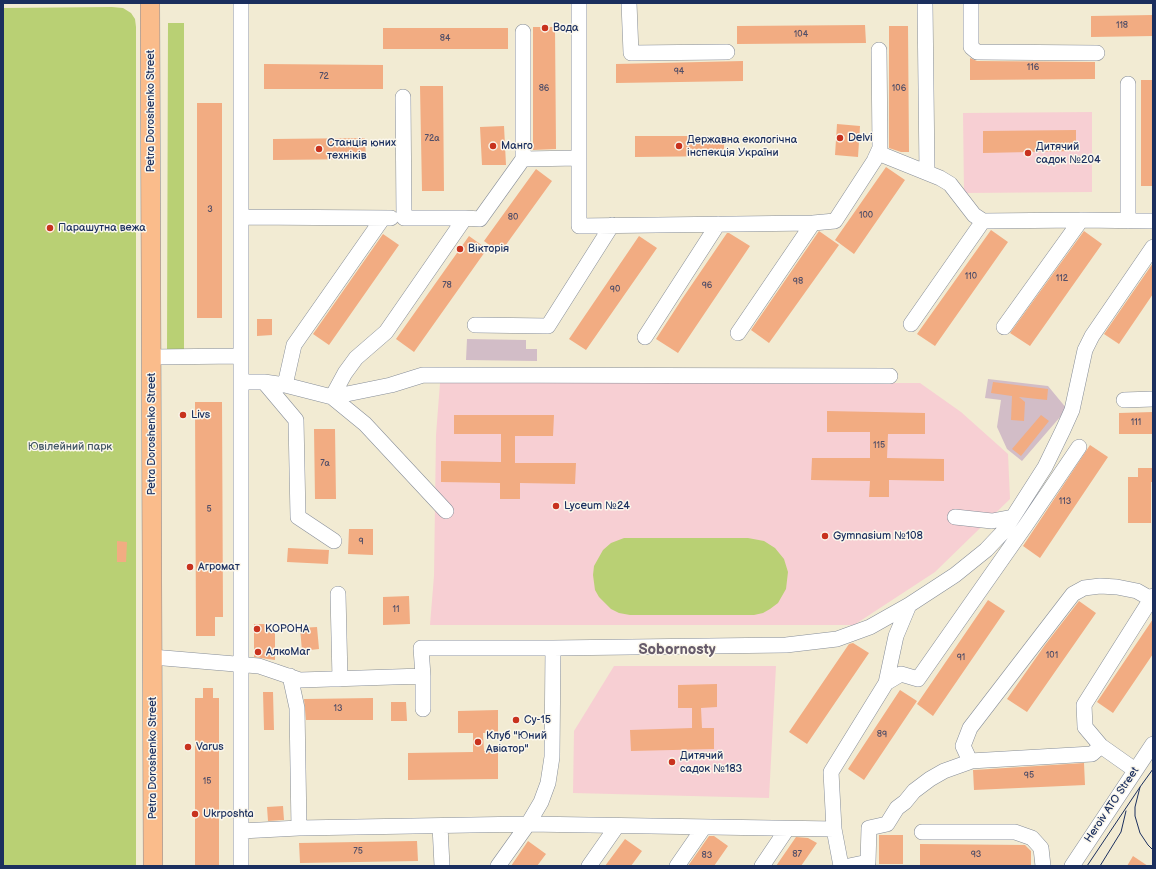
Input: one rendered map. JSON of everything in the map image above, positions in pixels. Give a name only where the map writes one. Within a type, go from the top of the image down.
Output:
[{"type":"main road","name":"Petra Doroshenko Street","points":[[150,3],[153,866]]},
{"type":"street","points":[[241,3],[241,866]]},
{"type":"street","points":[[579,3],[579,226],[813,223],[835,221],[874,161],[880,148],[879,50]]},
{"type":"street","points":[[629,3],[631,53],[727,52]]},
{"type":"street","points":[[925,3],[927,172]]},
{"type":"street","points":[[971,3],[971,47],[977,52],[1097,52]]},
{"type":"street","points":[[241,217],[480,219],[523,159],[523,32]]},
{"type":"street","points":[[1128,84],[1128,221]]},
{"type":"street","points":[[403,97],[404,218]]},
{"type":"street","points":[[878,153],[927,172],[950,184],[974,216],[983,221],[1080,220],[1153,222]]},
{"type":"street","points":[[523,159],[579,158]]},
{"type":"street","points":[[285,385],[294,344],[383,218]]},
{"type":"street","points":[[332,397],[345,373],[356,358],[386,332],[465,218]]},
{"type":"street","points":[[1004,327],[1080,220]]},
{"type":"street","points":[[911,324],[983,221]]},
{"type":"street","points":[[738,333],[813,223]]},
{"type":"street","points":[[645,337],[718,224]]},
{"type":"street","points":[[475,325],[548,326],[612,225]]},
{"type":"street","points":[[422,709],[423,676],[421,648],[786,645],[837,638],[870,627],[909,605],[955,576],[986,550],[1004,531],[1045,467],[1072,410],[1085,350],[1092,336],[1153,247]]},
{"type":"street","points":[[152,357],[241,356]]},
{"type":"street","points":[[332,397],[391,384],[423,375],[890,376]]},
{"type":"street","points":[[241,382],[264,382],[285,385],[332,397],[365,424],[446,511]]},
{"type":"street","points":[[264,382],[296,420],[298,517],[334,541]]},
{"type":"street","points":[[1124,400],[1153,400]]},
{"type":"street","points":[[886,683],[901,674],[918,679],[1022,532],[1079,447]]},
{"type":"street","points":[[955,517],[992,521],[1013,517]]},
{"type":"street","points":[[972,761],[970,761],[963,746],[970,728],[1073,594],[1084,588],[1100,586],[1117,587],[1138,591],[1152,598],[1084,705],[1085,727],[1101,746],[1136,770]]},
{"type":"street","points":[[338,594],[340,679]]},
{"type":"street","points":[[841,866],[834,829],[831,772],[886,683],[896,636],[909,605]]},
{"type":"street","points":[[498,866],[528,824],[541,802],[548,782],[552,757],[553,648]]},
{"type":"street","points":[[152,657],[258,666],[300,680],[423,676]]},
{"type":"street","points":[[290,676],[297,708],[300,828]]},
{"type":"street","name":"Heroiv ATO Street","points":[[1072,866],[1153,744]]},
{"type":"street","points":[[849,866],[868,862],[869,828],[887,824],[897,808],[905,802],[914,791],[944,771],[972,761],[1092,754],[1101,746]]},
{"type":"street","points":[[241,832],[300,828],[528,824],[834,829]]},
{"type":"street","points":[[440,826],[442,866]]},
{"type":"street","points":[[589,866],[617,826]]},
{"type":"street","points":[[678,866],[704,827]]},
{"type":"street","points":[[762,866],[787,829]]},
{"type":"street","points":[[922,832],[1015,832],[1032,838],[1041,848],[1043,866]]},
{"type":"shaded area","name":"Дитячий садок №204","points":[[1092,112],[1092,192],[964,193],[963,113]]},
{"type":"shaded area","points":[[467,339],[526,340],[526,349],[537,349],[537,361],[466,360]]},
{"type":"shaded area","points":[[988,379],[1048,386],[1067,409],[1022,461],[1007,449],[997,427],[1001,400],[985,398]]},
{"type":"shaded area","points":[[440,383],[920,383],[961,412],[1008,454],[1010,499],[935,572],[854,625],[430,625],[434,576],[436,435]]},
{"type":"shaded area","name":"Дитячий садок №183","points":[[614,666],[776,666],[769,798],[573,793],[574,731]]},
{"type":"green space","name":"Ювілейний парк","points":[[3,8],[123,8],[131,13],[135,19],[136,27],[136,866],[3,866]]},
{"type":"green space","points":[[168,23],[184,23],[184,352],[167,352]]},
{"type":"green space","points":[[624,538],[748,538],[764,541],[775,548],[784,559],[788,572],[786,589],[778,603],[763,613],[754,615],[630,615],[619,613],[611,609],[599,597],[595,590],[593,575],[594,566],[603,550],[611,543]]},
{"type":"building","points":[[1153,15],[1153,36],[1091,37],[1091,16]]},
{"type":"building","points":[[865,25],[866,43],[737,44],[737,26]]},
{"type":"building","points":[[889,26],[908,26],[909,152],[901,152],[889,148]]},
{"type":"building","points":[[533,27],[555,27],[556,149],[533,150]]},
{"type":"building","points":[[383,28],[508,28],[508,49],[383,49]]},
{"type":"building","points":[[970,58],[977,61],[1095,62],[1095,79],[970,80]]},
{"type":"building","points":[[743,61],[743,81],[616,83],[616,64]]},
{"type":"building","points":[[264,64],[383,65],[383,89],[264,89]]},
{"type":"building","points":[[1141,80],[1153,80],[1153,186],[1141,186]]},
{"type":"building","points":[[420,86],[443,86],[444,191],[422,191]]},
{"type":"building","points":[[197,103],[222,103],[222,318],[197,318]]},
{"type":"building","points":[[837,124],[860,126],[858,157],[835,155]]},
{"type":"building","name":"Манго","points":[[504,126],[506,165],[482,165],[480,127]]},
{"type":"building","points":[[1076,130],[1076,151],[983,153],[983,131]]},
{"type":"building","name":"Державна екологічна інспекція України","points":[[635,136],[724,136],[724,156],[635,157]]},
{"type":"building","name":"Станція юних техніків","points":[[365,138],[366,159],[273,160],[273,139]]},
{"type":"building","points":[[886,167],[905,180],[854,254],[835,240]]},
{"type":"building","points":[[536,169],[552,181],[500,253],[484,241]]},
{"type":"building","name":"Парашутна вежа","points":[[48,223],[52,223],[54,224],[54,232],[48,233],[45,230],[45,226]]},
{"type":"building","points":[[991,230],[1008,242],[935,346],[917,334]]},
{"type":"building","points":[[819,231],[839,245],[769,343],[751,330]]},
{"type":"building","points":[[1084,231],[1102,244],[1030,346],[1010,333]]},
{"type":"building","points":[[727,233],[750,246],[678,353],[656,339]]},
{"type":"building","points":[[383,234],[399,245],[329,345],[313,334]]},
{"type":"building","points":[[469,236],[487,249],[414,352],[396,339]]},
{"type":"building","points":[[639,236],[657,248],[586,350],[569,339]]},
{"type":"building","points":[[1153,263],[1153,294],[1119,344],[1104,334]]},
{"type":"building","points":[[257,319],[272,319],[272,335],[257,336]]},
{"type":"building","points":[[993,382],[1048,389],[1047,400],[1019,397],[1025,402],[1024,421],[1011,420],[1012,396],[991,393]]},
{"type":"building","points":[[195,402],[222,402],[223,617],[215,617],[215,636],[196,636]]},
{"type":"building","points":[[827,411],[925,413],[925,434],[888,434],[887,458],[944,459],[944,481],[889,480],[889,497],[869,497],[870,481],[811,480],[812,458],[870,458],[870,432],[827,432]]},
{"type":"building","points":[[1153,412],[1153,434],[1119,434],[1119,413]]},
{"type":"building","points":[[454,415],[554,415],[553,436],[515,436],[515,463],[576,463],[575,484],[520,483],[520,499],[500,499],[500,483],[441,482],[441,461],[501,462],[501,434],[454,434]]},
{"type":"building","points":[[1041,415],[1049,421],[1021,456],[1012,449]]},
{"type":"building","points":[[314,429],[335,429],[336,499],[315,499]]},
{"type":"building","points":[[1090,445],[1108,457],[1040,558],[1023,546]]},
{"type":"building","points":[[1138,468],[1153,468],[1153,482],[1151,482],[1151,523],[1128,523],[1128,477],[1138,477]]},
{"type":"building","points":[[349,529],[373,529],[373,555],[348,554]]},
{"type":"building","points":[[117,541],[127,542],[126,562],[117,562]]},
{"type":"building","points":[[288,548],[329,550],[328,564],[287,562]]},
{"type":"building","points":[[409,596],[410,624],[383,625],[383,597]]},
{"type":"building","points":[[988,600],[1005,611],[933,716],[917,704]]},
{"type":"building","points":[[1079,601],[1096,613],[1027,712],[1007,699],[1045,645]]},
{"type":"building","points":[[1153,619],[1153,654],[1113,713],[1097,702]]},
{"type":"building","points":[[254,624],[275,624],[275,660],[254,657]]},
{"type":"building","points":[[317,627],[319,649],[302,651],[300,628]]},
{"type":"building","points":[[853,643],[869,653],[807,744],[789,732],[849,644]]},
{"type":"building","points":[[717,684],[717,707],[701,708],[702,728],[714,728],[714,749],[631,751],[630,730],[692,728],[692,708],[678,708],[678,685]]},
{"type":"building","points":[[203,688],[213,688],[213,698],[219,698],[219,866],[195,866],[195,698],[203,698]]},
{"type":"building","points":[[900,690],[917,701],[864,780],[848,769]]},
{"type":"building","points":[[263,692],[273,692],[274,730],[264,730]]},
{"type":"building","points":[[373,698],[373,720],[306,720],[304,699]]},
{"type":"building","points":[[391,702],[406,702],[407,721],[391,721]]},
{"type":"building","name":"Клуб \"Юний Авіатор\"","points":[[498,710],[498,732],[483,733],[484,751],[498,751],[498,779],[408,780],[408,753],[473,752],[473,733],[458,733],[458,711]]},
{"type":"building","points":[[1084,763],[1085,785],[974,790],[973,770]]},
{"type":"building","points":[[283,806],[284,820],[268,821],[267,807]]},
{"type":"building","points":[[879,835],[903,835],[903,864],[879,864]]},
{"type":"building","points":[[709,836],[714,836],[728,846],[714,866],[688,866]]},
{"type":"building","points":[[796,837],[808,838],[817,843],[801,866],[776,866]]},
{"type":"building","points":[[625,839],[642,851],[631,866],[605,866]]},
{"type":"building","points":[[417,841],[418,861],[300,863],[299,843]]},
{"type":"building","points":[[528,841],[546,854],[537,866],[511,866]]},
{"type":"building","points":[[920,844],[1025,845],[1031,851],[1031,866],[920,865]]},
{"type":"building","points":[[1133,856],[1148,866],[1127,866]]},
{"type":"tram line","points":[[1153,769],[1140,787],[1135,807],[1135,816],[1140,833],[1153,850]]},
{"type":"tram line","points":[[1087,866],[1140,787]]},
{"type":"tram line","points":[[1100,866],[1121,832],[1126,811]]},
{"type":"place","name":"Вода","points":[[545,28]]},
{"type":"place","name":"Delvi","points":[[840,138]]},
{"type":"place","name":"Манго","points":[[493,146]]},
{"type":"place","name":"Державна екологічна інспекція України","points":[[679,146]]},
{"type":"place","name":"Станція юних техніків","points":[[319,149]]},
{"type":"place","name":"Дитячий садок №204","points":[[1028,153]]},
{"type":"place","name":"Парашутна вежа","points":[[50,228]]},
{"type":"place","name":"Вікторія","points":[[460,249]]},
{"type":"place","name":"Livs","points":[[183,415]]},
{"type":"place","name":"Lyceum №24","points":[[556,506]]},
{"type":"place","name":"Gymnasium №108","points":[[825,536]]},
{"type":"place","name":"Агромат","points":[[190,567]]},
{"type":"place","name":"КОРОНА","points":[[257,629]]},
{"type":"place","name":"АлкоМаг","points":[[258,652]]},
{"type":"place","name":"Су-15","points":[[516,720]]},
{"type":"place","name":"Клуб \"Юний Авіатор\"","points":[[478,742]]},
{"type":"place","name":"Varus","points":[[188,747]]},
{"type":"place","name":"Дитячий садок №183","points":[[672,762]]},
{"type":"place","name":"Ukrposhta","points":[[195,814]]},
{"type":"district","name":"Sobornosty","points":[[677,650]]}]
